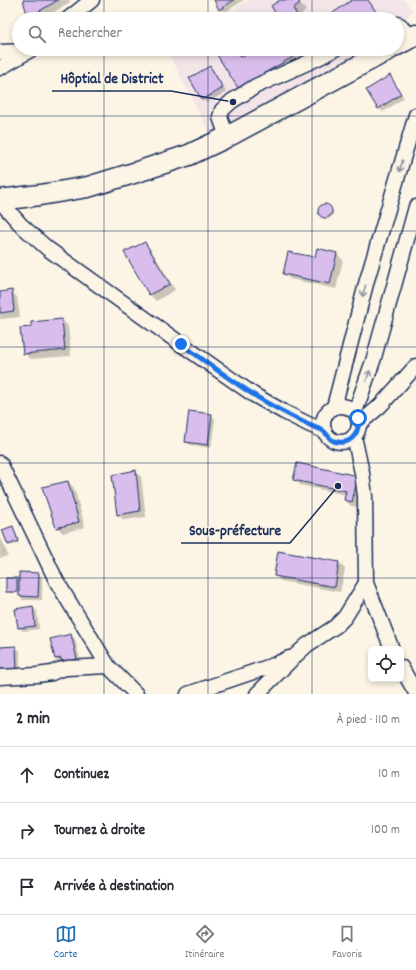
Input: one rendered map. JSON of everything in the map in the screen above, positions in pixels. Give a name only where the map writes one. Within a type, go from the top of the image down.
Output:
[{"type":"main road","points":[[0,200],[88,187],[189,155],[227,137],[377,56]]},
{"type":"street","points":[[77,12],[92,0]]},
{"type":"street","points":[[0,52],[12,51]]},
{"type":"street","points":[[0,68],[20,56]]},
{"type":"street","points":[[227,137],[220,117],[222,110],[232,101],[256,86],[322,56]]},
{"type":"street","points":[[334,407],[367,280],[416,115]]},
{"type":"street","points":[[0,200],[21,225],[48,249],[181,344],[254,395],[284,412],[324,431]]},
{"type":"street","points":[[391,646],[366,583],[365,496],[356,424],[351,409],[345,406],[334,407],[325,414],[322,425],[327,436],[332,440],[344,442],[350,440],[356,424],[416,207]]},
{"type":"street","points":[[356,424],[380,406],[416,366]]},
{"type":"street","points":[[0,463],[57,582],[108,666],[136,694]]},
{"type":"street","points":[[257,694],[307,645],[336,626],[345,616],[366,583]]},
{"type":"street","points":[[188,694],[274,665],[295,656]]},
{"type":"street","points":[[0,677],[37,675],[67,668],[108,666]]},
{"type":"street","points":[[404,672],[416,692]]},
{"type":"shaded area","points":[[248,0],[404,0],[413,10],[404,21],[404,12],[228,12]]},
{"type":"shaded area","points":[[170,56],[352,56],[303,85],[211,136]]},
{"type":"building","points":[[23,0],[58,0],[38,12],[26,12]]},
{"type":"building","points":[[214,0],[234,0],[219,10]]},
{"type":"building","points":[[280,0],[297,0],[300,3],[293,8],[295,12],[275,12],[271,6]]},
{"type":"building","points":[[352,0],[368,0],[376,12],[334,12]]},
{"type":"building","points":[[218,56],[295,56],[238,88]]},
{"type":"building","points":[[210,66],[223,88],[202,100],[189,78]]},
{"type":"building","points":[[390,75],[401,94],[378,109],[366,90]]},
{"type":"building","points":[[325,204],[330,206],[332,211],[330,216],[325,218],[320,216],[318,211],[320,206]]},
{"type":"building","points":[[145,242],[170,284],[149,295],[124,252]]},
{"type":"building","points":[[317,248],[337,253],[330,284],[283,274],[288,252],[315,257]]},
{"type":"building","points":[[12,290],[14,311],[0,313],[0,292]]},
{"type":"building","points":[[62,319],[65,350],[23,354],[20,328],[31,327],[31,322]]},
{"type":"building","points":[[189,411],[212,414],[208,445],[185,442]]},
{"type":"building","points":[[297,463],[358,476],[352,502],[344,500],[346,491],[293,480]]},
{"type":"building","points":[[136,470],[140,511],[117,515],[112,475]]},
{"type":"building","points":[[68,481],[79,522],[56,528],[42,487]]},
{"type":"building","points":[[13,526],[18,541],[8,545],[2,530]]},
{"type":"building","points":[[278,551],[339,562],[335,587],[274,576]]},
{"type":"building","points":[[19,572],[39,573],[38,597],[19,596]]},
{"type":"building","points":[[6,578],[17,578],[17,592],[6,592]]},
{"type":"building","points":[[33,606],[35,626],[18,628],[15,609]]},
{"type":"building","points":[[71,634],[77,659],[62,663],[61,658],[55,659],[50,639]]},
{"type":"building","points":[[16,646],[17,672],[0,673],[0,647]]},
{"type":"place","name":"Hôptial de District","points":[[233,102]]},
{"type":"place","name":"Sous-préfecture","points":[[338,486]]},
{"type":"route","points":[[181,344],[254,395],[284,412],[324,431],[332,440],[344,442],[350,440],[358,430],[358,418]]}]
